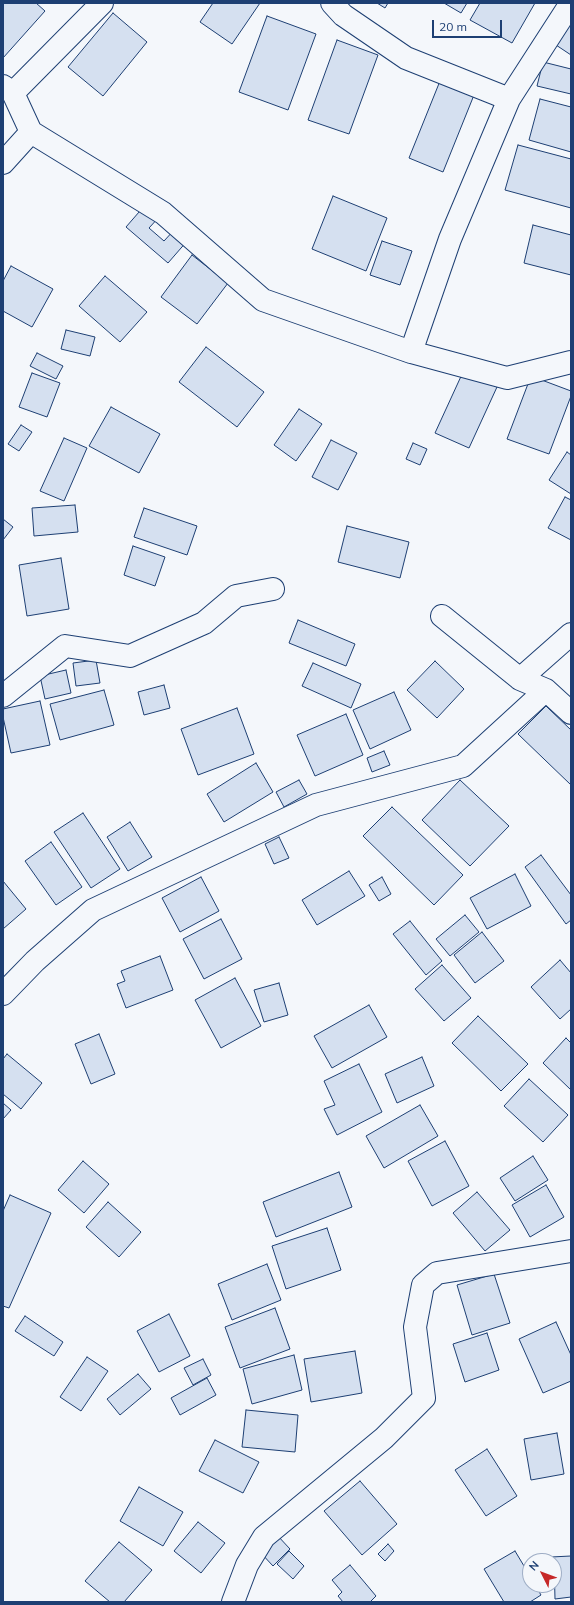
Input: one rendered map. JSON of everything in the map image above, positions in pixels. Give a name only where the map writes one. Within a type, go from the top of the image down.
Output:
[{"type":"street","points":[[102,3],[8,90],[31,132],[163,213],[263,300],[411,352],[507,378],[571,362]]},
{"type":"street","points":[[332,3],[343,15],[406,58],[509,99]]},
{"type":"street","points":[[411,352],[450,239],[509,99],[571,3]]},
{"type":"street","points":[[3,163],[31,132]]},
{"type":"street","points":[[3,696],[65,646],[130,656],[204,623],[236,596],[273,589]]},
{"type":"street","points":[[442,616],[520,679],[546,690],[571,712]]},
{"type":"street","points":[[520,679],[571,634]]},
{"type":"street","points":[[3,994],[35,961],[92,910],[316,805],[463,766],[546,690]]},
{"type":"street","points":[[233,1602],[248,1566],[264,1537],[384,1438],[424,1398],[415,1327],[422,1285],[437,1272],[571,1251]]},
{"type":"building","points":[[3,3],[36,3],[45,11],[3,58]]},
{"type":"building","points":[[213,3],[260,3],[232,44],[200,22]]},
{"type":"building","points":[[377,3],[388,3],[385,8]]},
{"type":"building","points":[[444,3],[467,3],[461,13]]},
{"type":"building","points":[[480,3],[535,3],[512,43],[470,20]]},
{"type":"building","points":[[113,13],[147,42],[103,96],[68,67]]},
{"type":"building","points":[[267,16],[316,34],[288,110],[239,92]]},
{"type":"building","points":[[571,17],[571,55],[553,43]]},
{"type":"building","points":[[337,40],[378,55],[349,134],[308,120]]},
{"type":"building","points":[[543,62],[571,69],[571,94],[537,86]]},
{"type":"building","points":[[440,81],[474,95],[443,172],[409,158]]},
{"type":"building","points":[[540,99],[571,107],[571,152],[529,140]]},
{"type":"building","points":[[518,145],[571,159],[571,208],[505,190]]},
{"type":"building","points":[[333,196],[387,218],[366,271],[312,249]]},
{"type":"building","points":[[146,204],[160,216],[149,228],[164,241],[175,229],[188,240],[168,263],[126,227]]},
{"type":"building","points":[[533,225],[571,235],[571,275],[524,263]]},
{"type":"building","points":[[382,241],[412,251],[400,285],[370,275]]},
{"type":"building","points":[[192,255],[228,283],[197,324],[161,297]]},
{"type":"building","points":[[11,266],[53,289],[32,327],[3,311],[3,281]]},
{"type":"building","points":[[105,276],[147,312],[120,342],[79,306]]},
{"type":"building","points":[[66,330],[95,337],[90,356],[61,349]]},
{"type":"building","points":[[206,347],[264,392],[237,427],[179,382]]},
{"type":"building","points":[[37,353],[63,366],[56,379],[30,366]]},
{"type":"building","points":[[463,372],[497,387],[469,448],[435,433]]},
{"type":"building","points":[[32,373],[60,383],[47,417],[19,407]]},
{"type":"building","points":[[531,376],[571,391],[571,396],[549,454],[507,439]]},
{"type":"building","points":[[111,407],[160,434],[139,473],[89,446]]},
{"type":"building","points":[[299,409],[322,424],[296,461],[274,445]]},
{"type":"building","points":[[21,425],[32,432],[19,451],[8,444]]},
{"type":"building","points":[[64,438],[87,448],[64,501],[40,491]]},
{"type":"building","points":[[331,440],[357,453],[338,490],[312,477]]},
{"type":"building","points":[[413,443],[427,449],[420,465],[406,459]]},
{"type":"building","points":[[567,452],[571,455],[571,494],[549,480]]},
{"type":"building","points":[[565,497],[571,500],[571,540],[548,528]]},
{"type":"building","points":[[75,505],[78,532],[34,536],[32,508]]},
{"type":"building","points":[[144,508],[197,526],[187,555],[134,537]]},
{"type":"building","points":[[3,519],[13,527],[3,540]]},
{"type":"building","points":[[347,526],[409,542],[400,578],[338,562]]},
{"type":"building","points":[[133,546],[165,557],[155,586],[124,575]]},
{"type":"building","points":[[61,558],[69,609],[27,616],[19,565]]},
{"type":"building","points":[[298,620],[355,644],[346,666],[289,643]]},
{"type":"building","points":[[96,660],[100,683],[76,686],[73,663]]},
{"type":"building","points":[[435,661],[464,689],[437,718],[407,690]]},
{"type":"building","points":[[313,663],[361,684],[351,708],[302,686]]},
{"type":"building","points":[[66,670],[71,693],[45,699],[40,676]]},
{"type":"building","points":[[164,685],[170,708],[144,715],[138,692]]},
{"type":"building","points":[[104,690],[114,725],[60,740],[50,704]]},
{"type":"building","points":[[394,692],[411,730],[370,749],[353,710]]},
{"type":"building","points":[[40,701],[50,745],[11,753],[3,717],[3,709]]},
{"type":"building","points":[[546,706],[571,730],[571,785],[518,734]]},
{"type":"building","points":[[237,708],[254,754],[198,775],[181,729]]},
{"type":"building","points":[[346,714],[363,755],[315,776],[297,735]]},
{"type":"building","points":[[384,751],[390,765],[372,772],[367,758]]},
{"type":"building","points":[[256,763],[273,792],[224,822],[207,794]]},
{"type":"building","points":[[299,780],[307,794],[284,807],[276,792]]},
{"type":"building","points":[[460,780],[509,826],[470,866],[422,820]]},
{"type":"building","points":[[392,807],[463,875],[434,905],[363,836]]},
{"type":"building","points":[[83,813],[120,869],[91,888],[54,832]]},
{"type":"building","points":[[130,822],[152,857],[128,871],[107,837]]},
{"type":"building","points":[[279,837],[289,858],[274,864],[265,844]]},
{"type":"building","points":[[51,842],[82,887],[56,905],[25,861]]},
{"type":"building","points":[[541,855],[571,895],[571,920],[566,924],[525,867]]},
{"type":"building","points":[[349,871],[365,896],[317,925],[302,900]]},
{"type":"building","points":[[515,874],[531,906],[487,929],[470,898]]},
{"type":"building","points":[[201,877],[219,911],[180,932],[162,898]]},
{"type":"building","points":[[382,877],[391,894],[379,901],[369,885]]},
{"type":"building","points":[[3,881],[26,909],[3,929]]},
{"type":"building","points":[[465,915],[479,932],[450,956],[436,939]]},
{"type":"building","points":[[221,919],[242,959],[204,979],[183,939]]},
{"type":"building","points":[[410,921],[442,961],[426,975],[393,934]]},
{"type":"building","points":[[482,932],[504,961],[475,983],[454,955]]},
{"type":"building","points":[[160,956],[173,990],[126,1008],[117,984],[125,981],[121,971]]},
{"type":"building","points":[[560,960],[571,973],[571,1009],[560,1019],[531,987]]},
{"type":"building","points":[[442,965],[471,998],[444,1021],[415,989]]},
{"type":"building","points":[[235,978],[261,1026],[221,1048],[195,1000]]},
{"type":"building","points":[[279,983],[288,1015],[264,1022],[254,990]]},
{"type":"building","points":[[369,1005],[387,1037],[332,1068],[314,1036]]},
{"type":"building","points":[[478,1016],[528,1064],[501,1091],[452,1043]]},
{"type":"building","points":[[99,1034],[115,1074],[91,1084],[75,1044]]},
{"type":"building","points":[[566,1038],[571,1043],[571,1090],[543,1063]]},
{"type":"building","points":[[7,1054],[42,1083],[21,1109],[3,1094],[3,1059]]},
{"type":"building","points":[[422,1057],[434,1086],[397,1103],[385,1074]]},
{"type":"building","points":[[359,1064],[382,1112],[337,1135],[324,1109],[335,1105],[324,1081]]},
{"type":"building","points":[[529,1079],[568,1115],[543,1142],[504,1106]]},
{"type":"building","points":[[3,1103],[11,1110],[3,1119]]},
{"type":"building","points":[[420,1105],[438,1136],[384,1168],[366,1136]]},
{"type":"building","points":[[445,1141],[469,1186],[432,1206],[408,1161]]},
{"type":"building","points":[[533,1156],[548,1180],[515,1201],[500,1178]]},
{"type":"building","points":[[83,1161],[109,1184],[84,1213],[58,1190]]},
{"type":"building","points":[[339,1172],[352,1207],[276,1237],[263,1202]]},
{"type":"building","points":[[546,1185],[564,1217],[530,1237],[512,1205]]},
{"type":"building","points":[[477,1192],[510,1230],[485,1251],[453,1213]]},
{"type":"building","points":[[10,1195],[51,1213],[9,1308],[3,1306],[3,1211]]},
{"type":"building","points":[[108,1202],[141,1232],[119,1257],[86,1227]]},
{"type":"building","points":[[327,1228],[341,1270],[286,1289],[272,1246]]},
{"type":"building","points":[[267,1264],[281,1300],[232,1320],[218,1284]]},
{"type":"building","points":[[494,1274],[510,1323],[472,1335],[457,1285]]},
{"type":"building","points":[[275,1308],[290,1349],[240,1368],[225,1327]]},
{"type":"building","points":[[169,1314],[190,1356],[159,1372],[137,1331]]},
{"type":"building","points":[[25,1316],[63,1342],[54,1356],[15,1331]]},
{"type":"building","points":[[556,1322],[571,1355],[571,1381],[543,1393],[519,1339]]},
{"type":"building","points":[[487,1333],[499,1370],[465,1382],[453,1344]]},
{"type":"building","points":[[355,1351],[362,1393],[311,1402],[304,1359]]},
{"type":"building","points":[[294,1355],[302,1390],[252,1404],[243,1369]]},
{"type":"building","points":[[87,1357],[108,1371],[81,1411],[60,1397]]},
{"type":"building","points":[[203,1359],[211,1375],[193,1385],[184,1368]]},
{"type":"building","points":[[138,1374],[151,1389],[120,1415],[107,1399]]},
{"type":"building","points":[[207,1378],[216,1395],[180,1415],[171,1398]]},
{"type":"building","points":[[246,1410],[298,1415],[295,1452],[242,1447]]},
{"type":"building","points":[[557,1433],[564,1474],[531,1480],[524,1439]]},
{"type":"building","points":[[215,1440],[259,1462],[243,1493],[199,1471]]},
{"type":"building","points":[[487,1449],[517,1496],[486,1516],[455,1470]]},
{"type":"building","points":[[360,1481],[397,1524],[362,1555],[324,1511]]},
{"type":"building","points":[[139,1487],[183,1512],[163,1546],[120,1521]]},
{"type":"building","points":[[198,1522],[225,1543],[201,1573],[174,1551]]},
{"type":"building","points":[[277,1535],[290,1549],[273,1566],[260,1552]]},
{"type":"building","points":[[119,1542],[152,1570],[124,1602],[110,1602],[85,1581]]},
{"type":"building","points":[[388,1544],[394,1551],[385,1561],[378,1554]]},
{"type":"building","points":[[289,1551],[304,1566],[293,1579],[277,1564]]},
{"type":"building","points":[[515,1551],[522,1563],[522,1593],[540,1593],[541,1595],[530,1602],[504,1602],[484,1569]]},
{"type":"building","points":[[562,1556],[571,1556],[571,1597],[555,1599],[555,1593],[562,1593]]},
{"type":"building","points":[[350,1565],[376,1596],[370,1602],[343,1602],[338,1596],[342,1592],[332,1580]]}]
